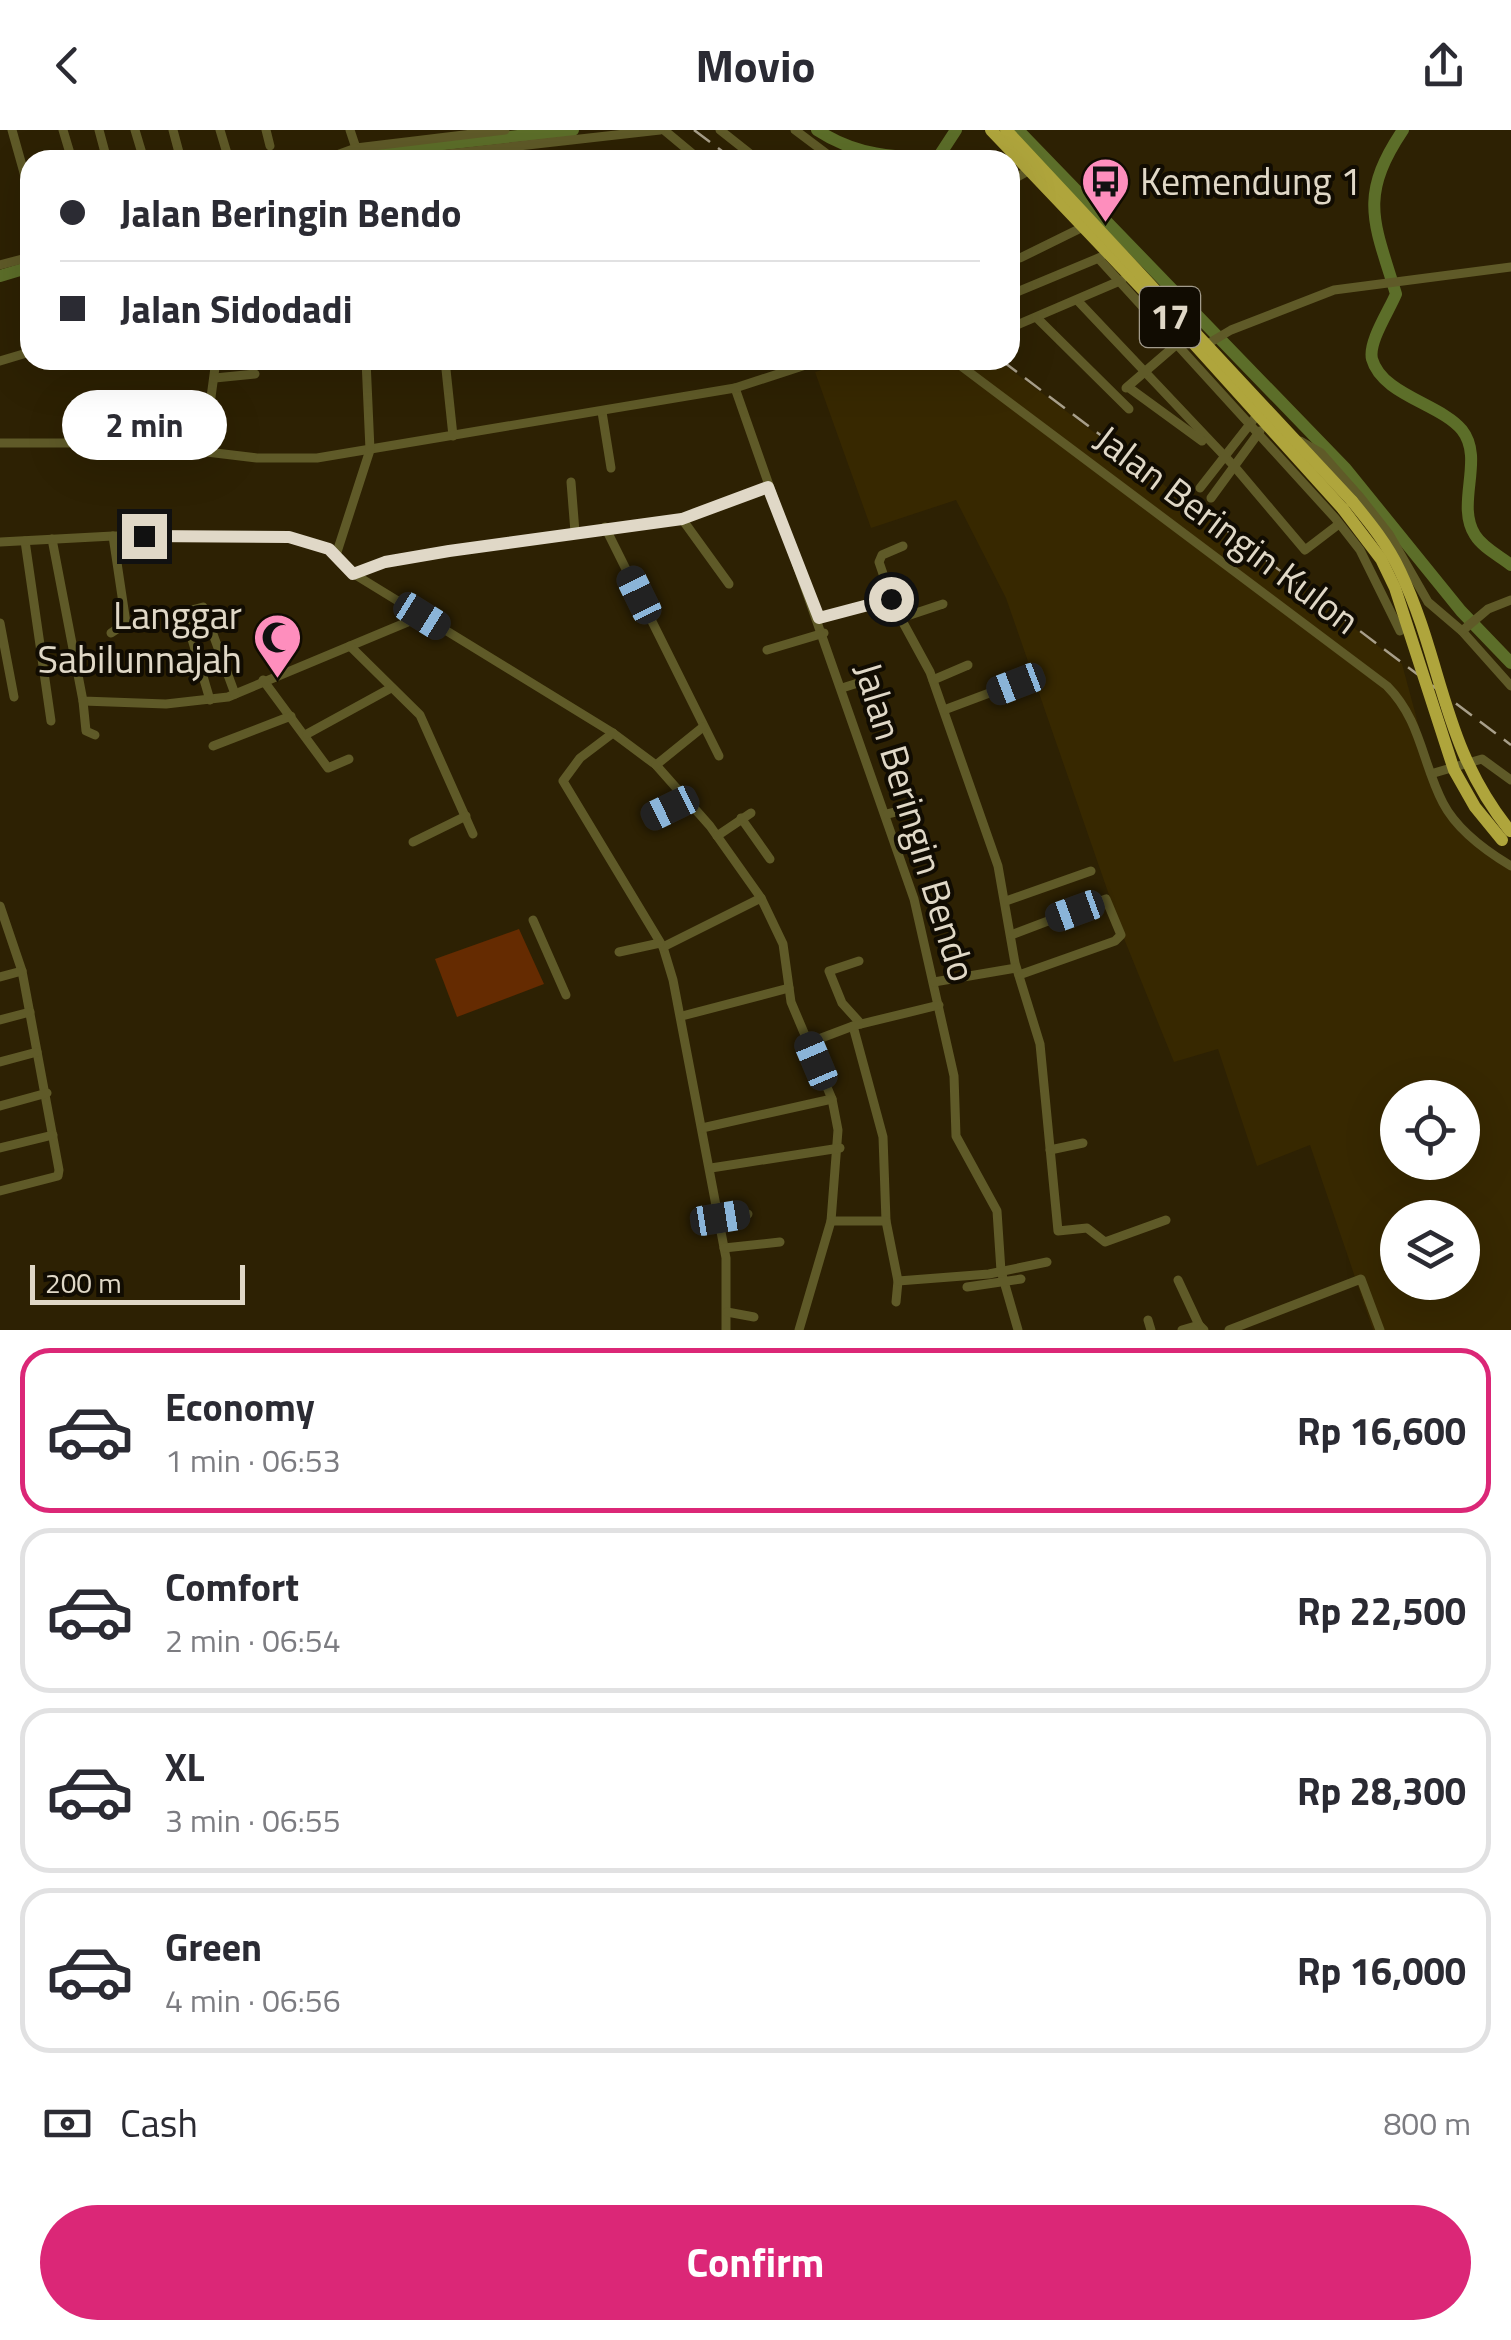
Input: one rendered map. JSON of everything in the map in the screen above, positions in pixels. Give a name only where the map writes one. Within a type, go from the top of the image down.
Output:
[{"type":"highway","name":"17","points":[[991,130],[1010,150]]},
{"type":"highway","name":"17","points":[[1006,130],[1215,340],[1400,571],[1464,763],[1508,837]]},
{"type":"highway","name":"17","points":[[1020,160],[1258,423],[1348,505]]},
{"type":"street","points":[[12,130],[20,158]]},
{"type":"street","points":[[350,130],[356,148]]},
{"type":"street","points":[[350,150],[506,130]]},
{"type":"street","points":[[502,150],[662,130],[687,150]]},
{"type":"street","points":[[720,130],[745,150]]},
{"type":"street","points":[[796,130],[821,149]]},
{"type":"street","points":[[268,131],[270,146]]},
{"type":"street","points":[[1020,176],[1030,170]]},
{"type":"street","points":[[1020,258],[1083,227]]},
{"type":"street","points":[[1020,289],[1103,255]]},
{"type":"street","points":[[1215,340],[1334,290],[1511,267]]},
{"type":"street","points":[[1020,324],[1124,279],[1177,344],[1258,423],[1340,524],[1366,559],[1400,631]]},
{"type":"street","points":[[1077,300],[1222,456]]},
{"type":"street","points":[[1038,318],[1129,409]]},
{"type":"street","points":[[1117,398],[1177,344]]},
{"type":"street","points":[[204,449],[215,370]]},
{"type":"street","points":[[339,559],[370,450],[366,370]]},
{"type":"street","points":[[446,370],[452,436]]},
{"type":"street","points":[[0,443],[132,443],[291,460],[676,399],[735,388],[790,370]]},
{"type":"street","name":"Jalan Beringin Kulon","points":[[966,370],[1387,686],[1410,712],[1442,800],[1457,822],[1511,866]]},
{"type":"street","points":[[214,378],[255,374]]},
{"type":"street","points":[[1128,387],[1234,466],[1305,550],[1340,524]]},
{"type":"street","name":"Jalan Beringin Bendo","points":[[735,388],[887,814],[939,1005],[954,1076],[956,1136],[997,1212],[1003,1278],[1018,1330]]},
{"type":"street","points":[[132,443],[133,404]]},
{"type":"street","points":[[602,412],[611,468]]},
{"type":"street","points":[[1200,488],[1222,456],[1258,423]]},
{"type":"street","points":[[1212,498],[1258,423]]},
{"type":"street","points":[[1298,440],[1321,453],[1360,497],[1389,534],[1428,602],[1469,625],[1511,686]]},
{"type":"street","points":[[571,482],[576,532]]},
{"type":"street","points":[[353,574],[385,562],[605,527],[682,519],[768,487]]},
{"type":"street","points":[[682,519],[729,584]]},
{"type":"street","points":[[605,527],[719,756]]},
{"type":"street","points":[[112,633],[126,623],[113,536]]},
{"type":"street","points":[[0,542],[113,536],[289,537],[339,559],[353,574],[613,733],[656,765],[689,799],[761,898],[783,944],[796,1018],[832,1099],[840,1148],[831,1222],[799,1330]]},
{"type":"street","points":[[52,540],[87,732],[95,735]]},
{"type":"street","points":[[25,542],[51,721]]},
{"type":"street","points":[[891,599],[880,557],[903,546]]},
{"type":"street","name":"Jalan Beringin Bendo","points":[[819,618],[891,599],[933,680],[987,832],[1006,901],[1018,971],[1040,1044],[1060,1233],[1087,1228],[1105,1242],[1166,1220]]},
{"type":"street","points":[[1469,625],[1511,600]]},
{"type":"street","points":[[1393,616],[1428,602]]},
{"type":"street","points":[[902,618],[943,604]]},
{"type":"street","points":[[210,700],[184,612],[204,606],[236,694]]},
{"type":"street","points":[[83,700],[166,704],[236,694],[422,616]]},
{"type":"street","points":[[0,623],[14,697]]},
{"type":"street","points":[[767,650],[824,632]]},
{"type":"street","points":[[350,646],[420,714],[474,834]]},
{"type":"street","points":[[933,680],[968,665]]},
{"type":"street","points":[[842,688],[874,678]]},
{"type":"street","points":[[264,680],[307,734],[328,768],[348,759]]},
{"type":"street","points":[[944,710],[1016,684]]},
{"type":"street","points":[[307,734],[391,688]]},
{"type":"street","points":[[213,746],[291,716]]},
{"type":"street","points":[[656,765],[703,727]]},
{"type":"street","points":[[613,733],[580,758],[564,781],[661,945],[682,1016],[720,1218],[726,1330]]},
{"type":"street","points":[[1434,773],[1482,759],[1511,780]]},
{"type":"street","points":[[652,818],[689,799]]},
{"type":"street","points":[[887,814],[913,808]]},
{"type":"street","points":[[413,842],[466,816]]},
{"type":"street","points":[[716,836],[746,816],[770,858]]},
{"type":"street","points":[[1006,901],[1091,871]]},
{"type":"street","points":[[619,952],[661,945],[761,898]]},
{"type":"street","points":[[934,982],[1018,971],[1115,941],[1120,935],[1106,899],[1011,934]]},
{"type":"street","points":[[0,906],[5,934],[22,971],[47,1093],[58,1176],[0,1191]]},
{"type":"street","points":[[533,920],[566,994]]},
{"type":"street","points":[[860,961],[828,971],[857,1025],[883,1138],[886,1221],[898,1281],[896,1302]]},
{"type":"street","points":[[0,977],[22,971]]},
{"type":"street","points":[[682,1016],[789,988]]},
{"type":"street","points":[[808,1043],[857,1025],[939,1005]]},
{"type":"street","points":[[0,1020],[30,1012]]},
{"type":"street","points":[[0,1062],[37,1052]]},
{"type":"street","points":[[0,1106],[47,1093]]},
{"type":"street","points":[[702,1128],[832,1099]]},
{"type":"street","points":[[0,1148],[52,1135]]},
{"type":"street","points":[[1050,1150],[1083,1143]]},
{"type":"street","points":[[711,1168],[840,1148]]},
{"type":"street","points":[[720,1218],[748,1214]]},
{"type":"street","points":[[831,1222],[886,1221]]},
{"type":"street","points":[[724,1248],[780,1242]]},
{"type":"street","points":[[967,1287],[1047,1262]]},
{"type":"street","points":[[1229,1330],[1361,1278],[1380,1330]]},
{"type":"street","points":[[898,1281],[1021,1279]]},
{"type":"street","points":[[1178,1280],[1202,1328],[1182,1330]]},
{"type":"street","points":[[727,1312],[754,1316]]},
{"type":"shaded area","points":[[1011,370],[1402,664],[1440,805],[1511,870],[1511,1330],[1373,1330],[1310,1145],[1257,1166],[1218,1049],[1174,1062],[1125,941],[1006,598],[956,500],[871,528],[815,372]]},
{"type":"shaded area","points":[[519,929],[544,984],[457,1017],[435,959]]},
{"type":"waterway","points":[[394,150],[573,130]]},
{"type":"waterway","points":[[817,130],[861,150]]},
{"type":"waterway","points":[[943,150],[956,130]]},
{"type":"waterway","points":[[1018,130],[1346,469],[1461,611],[1511,663]]},
{"type":"waterway","points":[[1403,130],[1389,153],[1375,192],[1377,228],[1396,294],[1376,335],[1372,359],[1387,382],[1462,430],[1471,454],[1470,523],[1482,544],[1511,565]]},
{"type":"waterway","points":[[0,276],[20,270]]},
{"type":"railway","points":[[694,130],[721,150]]},
{"type":"railway","points":[[1014,370],[1511,745]]},
{"type":"place","name":"Kemendung 1","points":[[1105,224]]},
{"type":"place","name":"Langgar Sabilunnajah","points":[[277,680]]},
{"type":"route","points":[[144,536],[289,537],[329,549],[353,574],[385,562],[449,551],[682,519],[768,487],[819,618],[891,599]]}]
